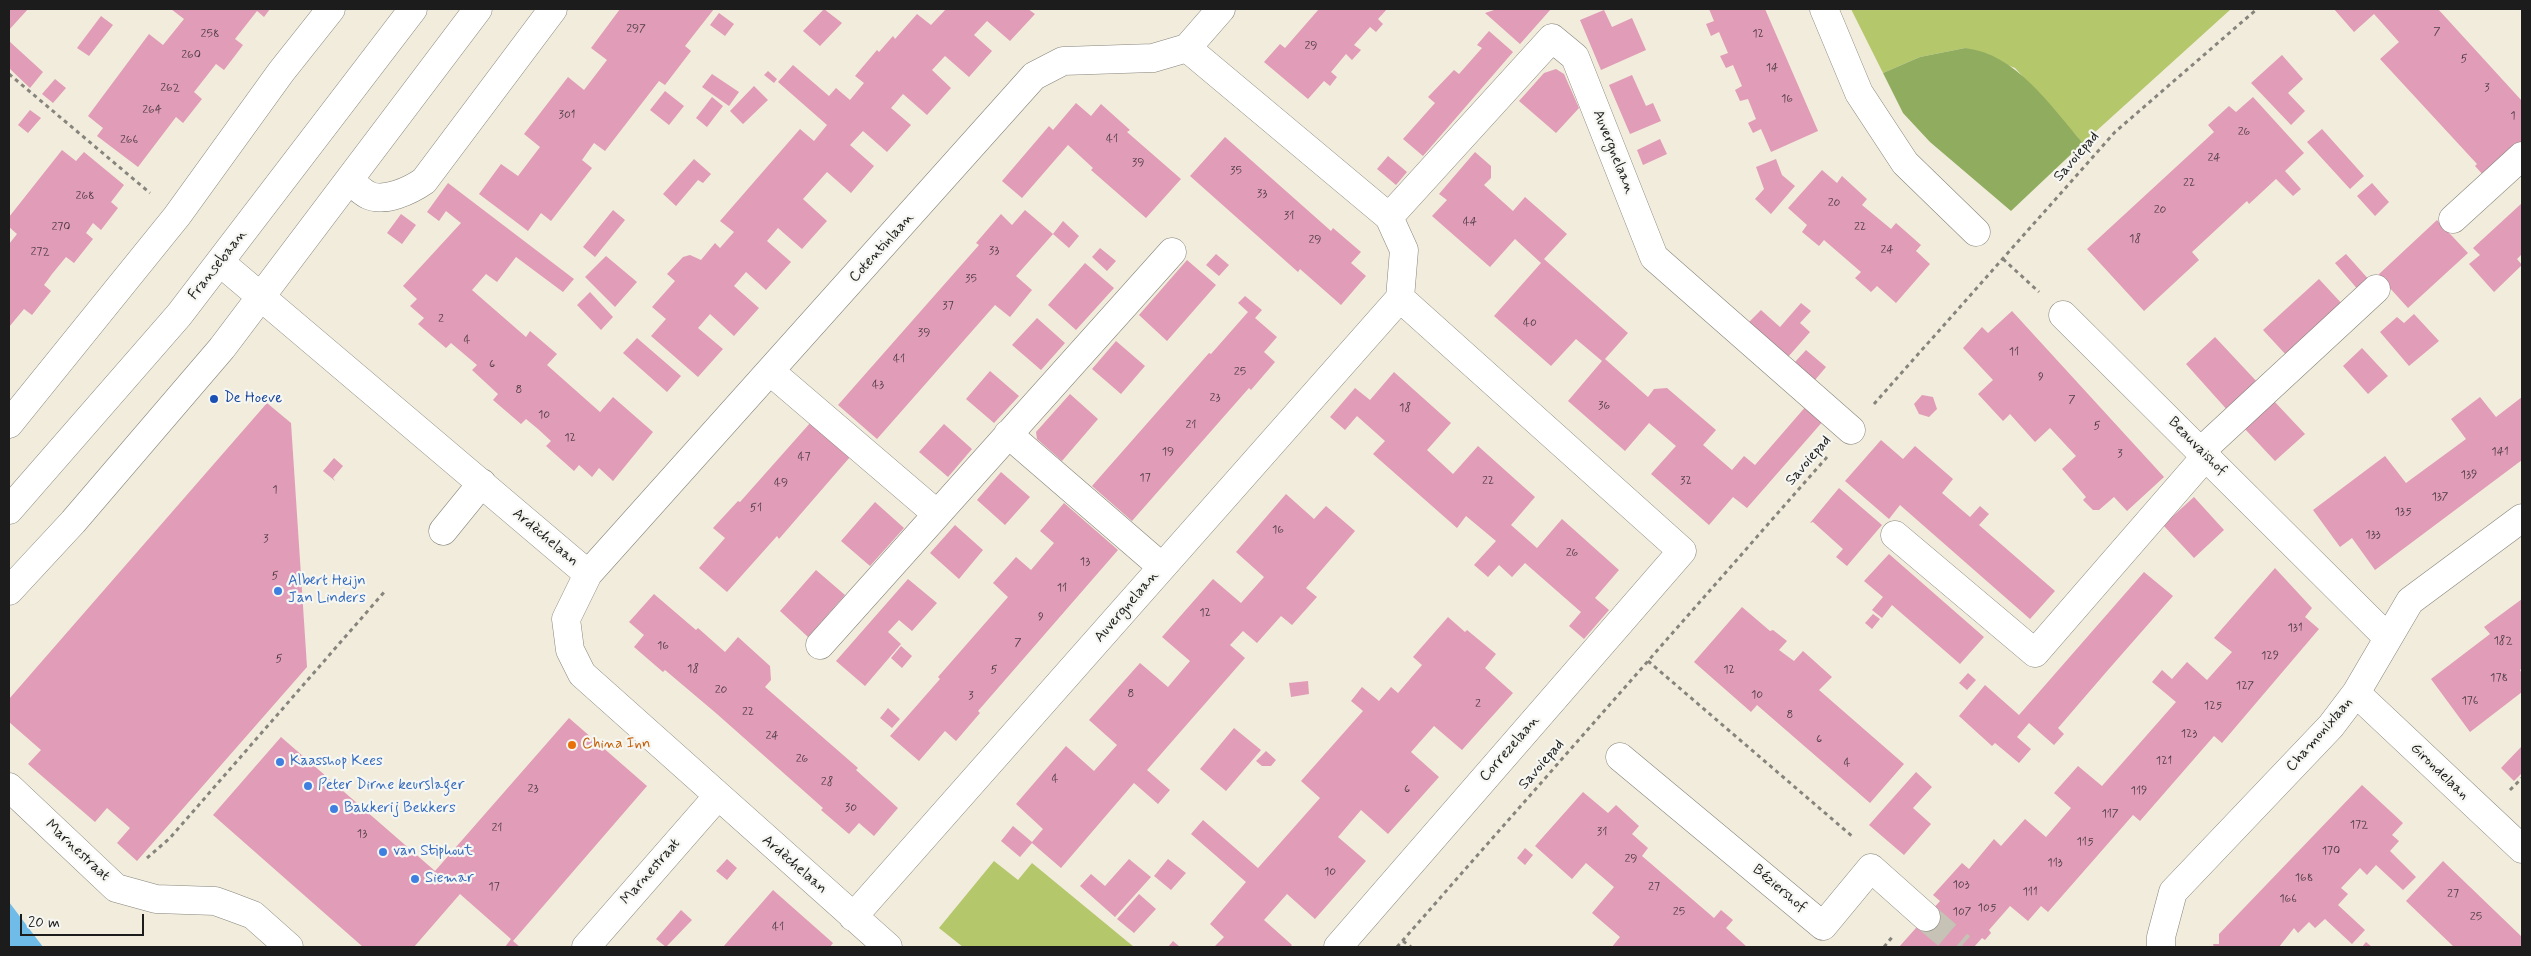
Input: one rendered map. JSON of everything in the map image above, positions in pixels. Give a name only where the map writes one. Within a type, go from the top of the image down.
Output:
[{"type":"street","points":[[9,424],[177,216],[282,72],[332,9]]},
{"type":"street","name":"Fransebaan","points":[[9,510],[179,315],[221,263],[413,9]]},
{"type":"street","points":[[9,591],[86,507],[222,348],[478,9]]},
{"type":"street","points":[[350,180],[369,196],[384,196],[411,190],[424,181],[553,9]]},
{"type":"street","points":[[1221,9],[1186,48],[1389,217],[1404,250],[1400,298]]},
{"type":"street","points":[[1824,9],[1859,93],[1905,163],[1976,232]]},
{"type":"street","name":"Auvergnelaan","points":[[1389,217],[1552,38],[1575,57],[1654,257],[1851,430]]},
{"type":"street","name":"Cotentinlaan","points":[[588,574],[771,372],[1034,76],[1062,61],[1153,58],[1186,48]]},
{"type":"street","points":[[2453,218],[2522,156]]},
{"type":"street","points":[[820,645],[1172,252]]},
{"type":"street","name":"Ardèchelaan","points":[[221,263],[588,574],[566,619],[570,650],[582,674],[717,797],[888,947]]},
{"type":"street","points":[[1895,535],[2035,653],[2204,453],[2376,289]]},
{"type":"street","name":"Auvergnelaan","points":[[853,916],[1400,298]]},
{"type":"street","name":"Correzelaan","points":[[1338,947],[1682,551],[1400,298]]},
{"type":"street","name":"Beauvaishof","points":[[2063,315],[2388,637]]},
{"type":"street","points":[[771,372],[937,514]]},
{"type":"street","points":[[1008,434],[1162,567]]},
{"type":"street","points":[[443,531],[482,483]]},
{"type":"street","name":"Chamonixlaan","points":[[2161,947],[2161,937],[2173,892],[2331,726],[2356,693],[2410,601],[2522,518]]},
{"type":"street","name":"Girondelaan","points":[[2356,693],[2522,849]]},
{"type":"street","name":"Béziershof","points":[[1620,757],[1822,926],[1871,868]]},
{"type":"street","name":"Marnestraat","points":[[9,787],[116,888],[156,899],[215,901],[254,915],[289,947]]},
{"type":"street","name":"Marnestraat","points":[[586,947],[717,797]]},
{"type":"street","points":[[1871,868],[1926,916]]},
{"type":"path","name":"Savoiepad","points":[[1397,947],[2115,132],[2257,9]]},
{"type":"path","points":[[9,74],[177,216]]},
{"type":"path","points":[[2003,259],[2063,315]]},
{"type":"path","points":[[116,888],[170,838],[386,590]]},
{"type":"path","points":[[1648,661],[1851,834],[1871,868]]},
{"type":"path","points":[[1403,941],[1411,947]]},
{"type":"green space","points":[[1851,9],[2231,9],[2083,143],[2015,68],[1965,48],[1920,57],[1883,73]]},
{"type":"green space","points":[[1965,48],[1984,52],[2001,60],[2016,71],[2045,98],[2083,143],[2011,211],[1930,142],[1903,113],[1883,73],[1920,57]]},
{"type":"green space","points":[[994,861],[1018,880],[1032,863],[1134,947],[963,947],[939,928]]},
{"type":"water","points":[[9,902],[43,947],[9,947]]},
{"type":"building","points":[[9,9],[28,9],[9,30]]},
{"type":"building","points":[[171,9],[270,9],[264,17],[257,11],[235,39],[243,45],[224,70],[216,64],[194,92],[202,99],[183,123],[176,117],[138,167],[97,136],[103,128],[88,116],[149,34],[163,45],[184,19]]},
{"type":"building","points":[[620,9],[714,9],[685,46],[691,51],[665,85],[659,81],[605,151],[594,143],[582,160],[592,168],[551,221],[541,213],[528,231],[479,194],[501,164],[518,176],[540,147],[524,134],[568,77],[584,90],[607,60],[591,48]]},
{"type":"building","points":[[824,9],[842,23],[820,46],[803,31]]},
{"type":"building","points":[[946,9],[1028,9],[1035,14],[1010,41],[987,21],[974,35],[992,51],[969,77],[945,56],[932,70],[951,88],[927,115],[903,94],[891,108],[911,125],[887,152],[863,131],[850,145],[874,166],[851,193],[827,172],[803,199],[827,221],[802,249],[778,228],[767,241],[791,262],[766,290],[746,272],[734,286],[759,308],[734,336],[710,314],[698,328],[723,349],[698,377],[651,336],[666,319],[652,307],[675,281],[667,274],[683,257],[690,255],[701,260],[715,243],[720,248],[734,232],[720,221],[800,129],[814,141],[827,125],[778,82],[793,65],[829,96],[836,88],[850,100],[864,83],[855,76],[877,50],[879,52],[893,36],[895,39],[917,14],[931,25]]},
{"type":"building","points":[[1319,9],[1387,9],[1378,19],[1383,24],[1376,32],[1370,27],[1354,45],[1361,50],[1352,60],[1346,54],[1331,72],[1337,77],[1330,86],[1324,81],[1308,99],[1264,62],[1280,44],[1285,48]]},
{"type":"building","points":[[1497,9],[1551,9],[1520,44],[1485,13]]},
{"type":"building","points":[[1709,9],[1765,9],[1818,131],[1771,152],[1761,129],[1753,133],[1748,123],[1756,119],[1748,99],[1740,101],[1735,90],[1742,86],[1733,65],[1726,68],[1720,56],[1728,53],[1719,32],[1711,36],[1706,24],[1714,21]]},
{"type":"building","points":[[2334,9],[2438,9],[2522,101],[2522,146],[2485,177],[2475,166],[2477,164],[2380,59],[2399,42],[2374,14],[2354,32]]},
{"type":"building","points":[[1604,10],[1612,27],[1632,18],[1646,50],[1601,70],[1580,20]]},
{"type":"building","points":[[719,13],[734,24],[725,36],[710,25]]},
{"type":"building","points":[[101,16],[113,25],[89,56],[77,48]]},
{"type":"building","points":[[1489,31],[1513,52],[1423,156],[1403,139],[1435,103],[1428,97],[1454,70],[1459,74],[1482,48],[1477,45]]},
{"type":"building","points":[[9,41],[43,72],[30,88],[9,68]]},
{"type":"building","points":[[2282,55],[2303,79],[2288,93],[2305,111],[2291,125],[2251,83]]},
{"type":"building","points":[[1556,69],[1564,74],[1579,108],[1556,133],[1519,101],[1544,73]]},
{"type":"building","points":[[768,71],[777,79],[774,83],[764,75]]},
{"type":"building","points":[[712,74],[739,92],[729,106],[702,87]]},
{"type":"building","points":[[1632,75],[1646,106],[1653,103],[1661,121],[1630,134],[1609,85]]},
{"type":"building","points":[[55,79],[66,88],[53,103],[42,94]]},
{"type":"building","points":[[754,86],[768,100],[743,124],[730,111]]},
{"type":"building","points":[[665,91],[684,106],[669,125],[650,110]]},
{"type":"building","points":[[712,97],[723,106],[707,127],[696,118]]},
{"type":"building","points":[[2253,97],[2304,153],[2285,171],[2301,189],[2293,196],[2276,179],[2249,204],[2247,201],[2192,252],[2199,260],[2144,311],[2087,249],[2214,132],[2208,125],[2229,106],[2236,112]]},
{"type":"building","points":[[1076,103],[1091,116],[1101,104],[1130,130],[1127,132],[1181,179],[1146,218],[1091,170],[1093,168],[1068,145],[1022,198],[1002,181],[1049,126],[1053,130]]},
{"type":"building","points":[[30,110],[41,118],[28,133],[18,125]]},
{"type":"building","points":[[2322,129],[2364,176],[2350,189],[2307,142]]},
{"type":"building","points":[[1225,137],[1331,231],[1333,228],[1361,252],[1351,263],[1366,276],[1341,305],[1300,269],[1298,272],[1190,176]]},
{"type":"building","points":[[1660,139],[1667,154],[1643,165],[1637,150]]},
{"type":"building","points":[[62,150],[76,161],[84,152],[124,185],[111,202],[118,208],[101,230],[93,223],[86,233],[93,239],[74,263],[66,257],[52,274],[44,285],[51,291],[32,315],[24,309],[9,327],[9,244],[17,234],[9,227],[9,217]]},
{"type":"building","points":[[1475,152],[1491,166],[1491,178],[1484,185],[1513,211],[1525,197],[1567,234],[1544,259],[1628,333],[1605,359],[1648,397],[1654,389],[1667,388],[1716,430],[1703,445],[1732,470],[1744,456],[1755,465],[1807,405],[1824,420],[1747,508],[1733,497],[1709,525],[1651,474],[1676,446],[1649,423],[1625,451],[1568,401],[1602,361],[1576,339],[1551,366],[1494,316],[1541,263],[1515,239],[1490,267],[1432,216],[1447,200],[1439,194]]},
{"type":"building","points":[[1388,156],[1407,172],[1396,185],[1377,169]]},
{"type":"building","points":[[694,159],[711,174],[703,183],[698,180],[676,206],[663,194]]},
{"type":"building","points":[[1776,159],[1782,175],[1795,186],[1771,214],[1755,199],[1764,189],[1756,167]]},
{"type":"building","points":[[1822,170],[1837,183],[1842,176],[1867,199],[1862,205],[1891,229],[1896,223],[1921,245],[1916,251],[1930,264],[1896,303],[1877,286],[1871,292],[1855,278],[1861,272],[1824,240],[1819,246],[1802,232],[1807,225],[1788,208]]},
{"type":"building","points":[[448,183],[574,279],[563,292],[516,257],[497,282],[486,274],[472,290],[526,337],[530,331],[557,354],[547,365],[600,412],[613,397],[653,432],[613,481],[599,468],[592,477],[579,465],[574,471],[546,446],[551,441],[538,429],[526,419],[521,424],[493,400],[498,394],[472,370],[477,365],[451,343],[446,348],[418,324],[424,318],[410,306],[417,299],[403,286],[461,223],[446,211],[439,221],[427,212]]},
{"type":"building","points":[[2372,183],[2389,202],[2375,216],[2357,196]]},
{"type":"building","points":[[2522,203],[2522,254],[2517,259],[2522,265],[2494,292],[2469,264],[2480,255],[2473,248]]},
{"type":"building","points":[[613,210],[625,220],[595,257],[583,247]]},
{"type":"building","points":[[1025,210],[1053,234],[1016,276],[1032,290],[1010,317],[995,305],[877,439],[838,405],[979,245],[976,243],[1001,214],[1012,225]]},
{"type":"building","points":[[401,214],[416,225],[402,244],[387,233]]},
{"type":"building","points":[[2437,220],[2468,253],[2408,308],[2378,275]]},
{"type":"building","points":[[1063,221],[1079,236],[1069,248],[1053,234]]},
{"type":"building","points":[[1100,248],[1116,261],[1107,271],[1092,257]]},
{"type":"building","points":[[1216,254],[1229,265],[1219,276],[1206,265]]},
{"type":"building","points":[[2346,254],[2371,282],[2360,292],[2335,263]]},
{"type":"building","points":[[606,256],[637,282],[615,307],[585,277]]},
{"type":"building","points":[[1187,260],[1216,285],[1167,341],[1139,315]]},
{"type":"building","points":[[1085,263],[1114,288],[1076,330],[1048,305]]},
{"type":"building","points":[[2319,279],[2344,306],[2288,357],[2263,330]]},
{"type":"building","points":[[590,292],[613,317],[601,330],[577,305]]},
{"type":"building","points":[[1245,296],[1262,310],[1255,318],[1277,337],[1264,352],[1275,362],[1251,390],[1249,388],[1132,521],[1092,486],[1209,353],[1211,354],[1248,312],[1238,303]]},
{"type":"building","points":[[1801,303],[1811,311],[1800,323],[1810,332],[1788,357],[1749,322],[1761,310],[1780,327]]},
{"type":"building","points":[[2012,311],[2164,477],[2127,511],[2114,497],[2099,510],[2093,510],[2083,500],[2086,497],[2062,469],[2076,456],[2050,428],[2035,442],[2010,414],[2003,421],[1978,394],[1993,380],[1963,348],[1982,327],[1988,333]]},
{"type":"building","points":[[2414,314],[2439,341],[2409,366],[2380,332],[2397,317],[2404,323]]},
{"type":"building","points":[[1037,318],[1065,343],[1041,370],[1012,345]]},
{"type":"building","points":[[2215,337],[2259,384],[2229,412],[2186,364]]},
{"type":"building","points":[[637,338],[681,376],[667,392],[623,353]]},
{"type":"building","points":[[1116,341],[1145,366],[1121,394],[1092,369]]},
{"type":"building","points":[[2362,348],[2388,376],[2368,394],[2343,366]]},
{"type":"building","points":[[1806,350],[1826,367],[1815,380],[1795,362]]},
{"type":"building","points":[[990,371],[1019,396],[994,423],[966,399]]},
{"type":"building","points":[[1394,372],[1451,423],[1427,450],[1453,474],[1478,446],[1535,497],[1511,525],[1537,548],[1562,519],[1619,570],[1595,598],[1609,610],[1584,639],[1569,626],[1581,612],[1525,563],[1512,577],[1499,565],[1488,577],[1474,565],[1496,541],[1466,516],[1457,528],[1373,454],[1385,441],[1357,416],[1345,430],[1330,417],[1355,388],[1370,400]]},
{"type":"building","points":[[1070,394],[1098,419],[1062,461],[1037,439],[1036,432]]},
{"type":"building","points":[[1922,395],[1933,397],[1937,409],[1929,417],[1919,414],[1914,404]]},
{"type":"building","points":[[2480,397],[2496,417],[2522,397],[2522,460],[2375,570],[2352,538],[2340,547],[2313,510],[2385,456],[2406,483],[2466,439],[2451,419]]},
{"type":"building","points":[[2273,400],[2305,434],[2275,461],[2244,428]]},
{"type":"building","points":[[267,403],[291,423],[307,667],[137,861],[117,843],[130,828],[107,808],[95,822],[28,764],[41,750],[9,722],[9,699]]},
{"type":"building","points":[[811,422],[850,457],[779,539],[777,536],[727,592],[699,568],[725,538],[713,528],[738,501],[740,502]]},
{"type":"building","points":[[944,424],[972,449],[948,477],[919,452]]},
{"type":"building","points":[[1881,440],[1903,459],[1915,446],[1953,479],[1942,493],[1970,517],[1980,506],[1989,514],[1979,525],[2055,591],[2030,619],[1900,505],[1889,519],[1845,481]]},
{"type":"building","points":[[334,458],[343,466],[333,478],[335,481],[323,471]]},
{"type":"building","points":[[1001,472],[1030,497],[1005,525],[977,500]]},
{"type":"building","points":[[1839,488],[1882,525],[1847,566],[1836,557],[1843,549],[1813,522],[1810,523]]},
{"type":"building","points":[[1286,494],[1314,519],[1326,506],[1355,531],[1306,588],[1317,597],[1292,625],[1281,616],[1257,643],[1243,631],[1230,645],[1245,658],[1147,770],[1170,790],[1158,804],[1134,783],[1061,868],[1032,843],[1020,857],[1001,841],[1013,826],[1032,842],[1043,829],[1016,804],[1066,746],[1094,771],[1117,745],[1089,720],[1140,663],[1168,687],[1190,661],[1162,637],[1213,579],[1241,603],[1264,577],[1236,552]]},
{"type":"building","points":[[2194,497],[2224,530],[2194,558],[2163,525]]},
{"type":"building","points":[[875,502],[904,528],[870,566],[841,541]]},
{"type":"building","points":[[1064,503],[1118,550],[978,711],[980,713],[956,741],[945,731],[919,761],[890,736],[940,679],[938,677],[1008,597],[993,583],[1016,557],[1031,570],[1054,543],[1040,531]]},
{"type":"building","points":[[955,525],[983,550],[959,579],[930,553]]},
{"type":"building","points":[[1889,554],[1984,637],[1960,664],[1892,605],[1882,618],[1872,610],[1883,597],[1864,581]]},
{"type":"building","points":[[2275,568],[2312,608],[2305,617],[2319,629],[2222,743],[2214,736],[2140,821],[2133,815],[2048,912],[2041,906],[2028,921],[2010,906],[1989,930],[1991,933],[1985,940],[1982,938],[1974,947],[1899,947],[1940,901],[1933,895],[1962,863],[1969,869],[1994,839],[2001,846],[2025,819],[2046,837],[2071,808],[2054,793],[2078,766],[2102,786],[2176,702],[2152,682],[2162,670],[2172,679],[2187,662],[2207,680],[2232,652],[2214,638]]},
{"type":"building","points":[[816,570],[845,595],[808,637],[780,611]]},
{"type":"building","points":[[2144,572],[2173,596],[2058,728],[2064,734],[2054,745],[2029,723],[2017,737],[2031,749],[2019,763],[1995,743],[1992,746],[1959,716],[1985,685],[2019,715]]},
{"type":"building","points":[[908,579],[937,603],[912,631],[899,620],[888,632],[901,644],[865,686],[836,661]]},
{"type":"building","points":[[654,594],[696,630],[698,628],[725,652],[738,637],[770,666],[771,680],[765,687],[858,768],[856,770],[898,808],[874,836],[859,823],[849,834],[821,810],[823,808],[717,714],[665,670],[663,672],[634,647],[644,635],[629,622]]},
{"type":"building","points":[[2522,599],[2522,668],[2520,670],[2522,674],[2522,692],[2470,732],[2431,679],[2490,634],[2484,627]]},
{"type":"building","points":[[1742,607],[1770,631],[1773,630],[1787,641],[1779,650],[1794,661],[1803,651],[1832,677],[1819,690],[1904,764],[1870,803],[1757,705],[1751,712],[1694,662]]},
{"type":"building","points":[[1873,614],[1880,619],[1872,629],[1865,623]]},
{"type":"building","points":[[1448,617],[1465,632],[1467,630],[1496,654],[1485,668],[1513,693],[1462,750],[1434,726],[1411,752],[1439,777],[1388,834],[1361,810],[1338,837],[1366,861],[1315,919],[1287,894],[1264,920],[1292,945],[1290,947],[1214,947],[1224,937],[1210,924],[1246,882],[1191,834],[1203,820],[1258,868],[1320,798],[1301,781],[1363,711],[1351,701],[1362,687],[1379,701],[1391,687],[1398,693],[1422,665],[1413,657]]},
{"type":"building","points":[[901,646],[912,656],[902,668],[891,658]]},
{"type":"building","points":[[1968,673],[1976,680],[1967,690],[1959,683]]},
{"type":"building","points":[[1308,681],[1309,694],[1291,697],[1289,683]]},
{"type":"building","points":[[888,708],[900,719],[892,728],[880,718]]},
{"type":"building","points":[[569,718],[647,786],[513,941],[520,947],[505,947],[511,939],[460,894],[414,947],[363,947],[213,815],[281,737],[435,871]]},
{"type":"building","points":[[1234,728],[1261,750],[1226,791],[1200,769]]},
{"type":"building","points":[[2522,746],[2522,773],[2514,781],[2501,768]]},
{"type":"building","points":[[1266,751],[1276,760],[1271,766],[1262,766],[1256,761]]},
{"type":"building","points":[[1916,772],[1932,787],[1913,808],[1931,824],[1904,855],[1869,825]]},
{"type":"building","points":[[2362,785],[2403,823],[2392,835],[2399,841],[2390,851],[2416,877],[2403,890],[2376,865],[2367,875],[2360,868],[2341,888],[2348,894],[2338,905],[2365,930],[2352,944],[2325,919],[2315,928],[2309,922],[2298,933],[2294,928],[2279,947],[2214,947],[2213,944],[2219,944],[2219,934]]},
{"type":"building","points":[[1583,792],[1608,813],[1616,805],[1639,826],[1632,834],[1648,848],[1642,856],[1714,918],[1721,910],[1733,920],[1726,928],[1747,947],[1612,947],[1620,937],[1592,913],[1614,887],[1586,863],[1572,879],[1535,846]]},
{"type":"building","points":[[1525,848],[1533,855],[1525,865],[1517,858]]},
{"type":"building","points":[[727,859],[737,868],[727,880],[716,871]]},
{"type":"building","points":[[1129,859],[1151,877],[1115,917],[1080,886],[1091,874],[1105,886]]},
{"type":"building","points":[[1168,859],[1186,873],[1171,890],[1154,876]]},
{"type":"building","points":[[2443,861],[2522,937],[2522,947],[2454,947],[2406,901]]},
{"type":"building","points":[[773,890],[833,943],[830,947],[723,947]]},
{"type":"building","points":[[1139,894],[1156,909],[1134,933],[1117,919]]},
{"type":"building","points":[[681,910],[692,920],[666,947],[656,939]]},
{"type":"building","points":[[1173,941],[1180,947],[1168,947]]},
{"type":"building","points":[[2366,942],[2372,947],[2362,947]]},
{"type":"tunnel","points":[[1926,917],[1961,947]]},
{"type":"place","name":"De Hoeve","points":[[214,399]]},
{"type":"place","name":"Albert Heijn Jan Linders","points":[[278,591]]},
{"type":"place","name":"China Inn","points":[[572,745]]},
{"type":"place","name":"Kaasshop Kees","points":[[280,762]]},
{"type":"place","name":"Peter Dirne keurslager","points":[[308,786]]},
{"type":"place","name":"Bakkerij Bekkers","points":[[334,809]]},
{"type":"place","name":"van Stiphout","points":[[383,852]]},
{"type":"place","name":"Siemar","points":[[415,879]]}]
